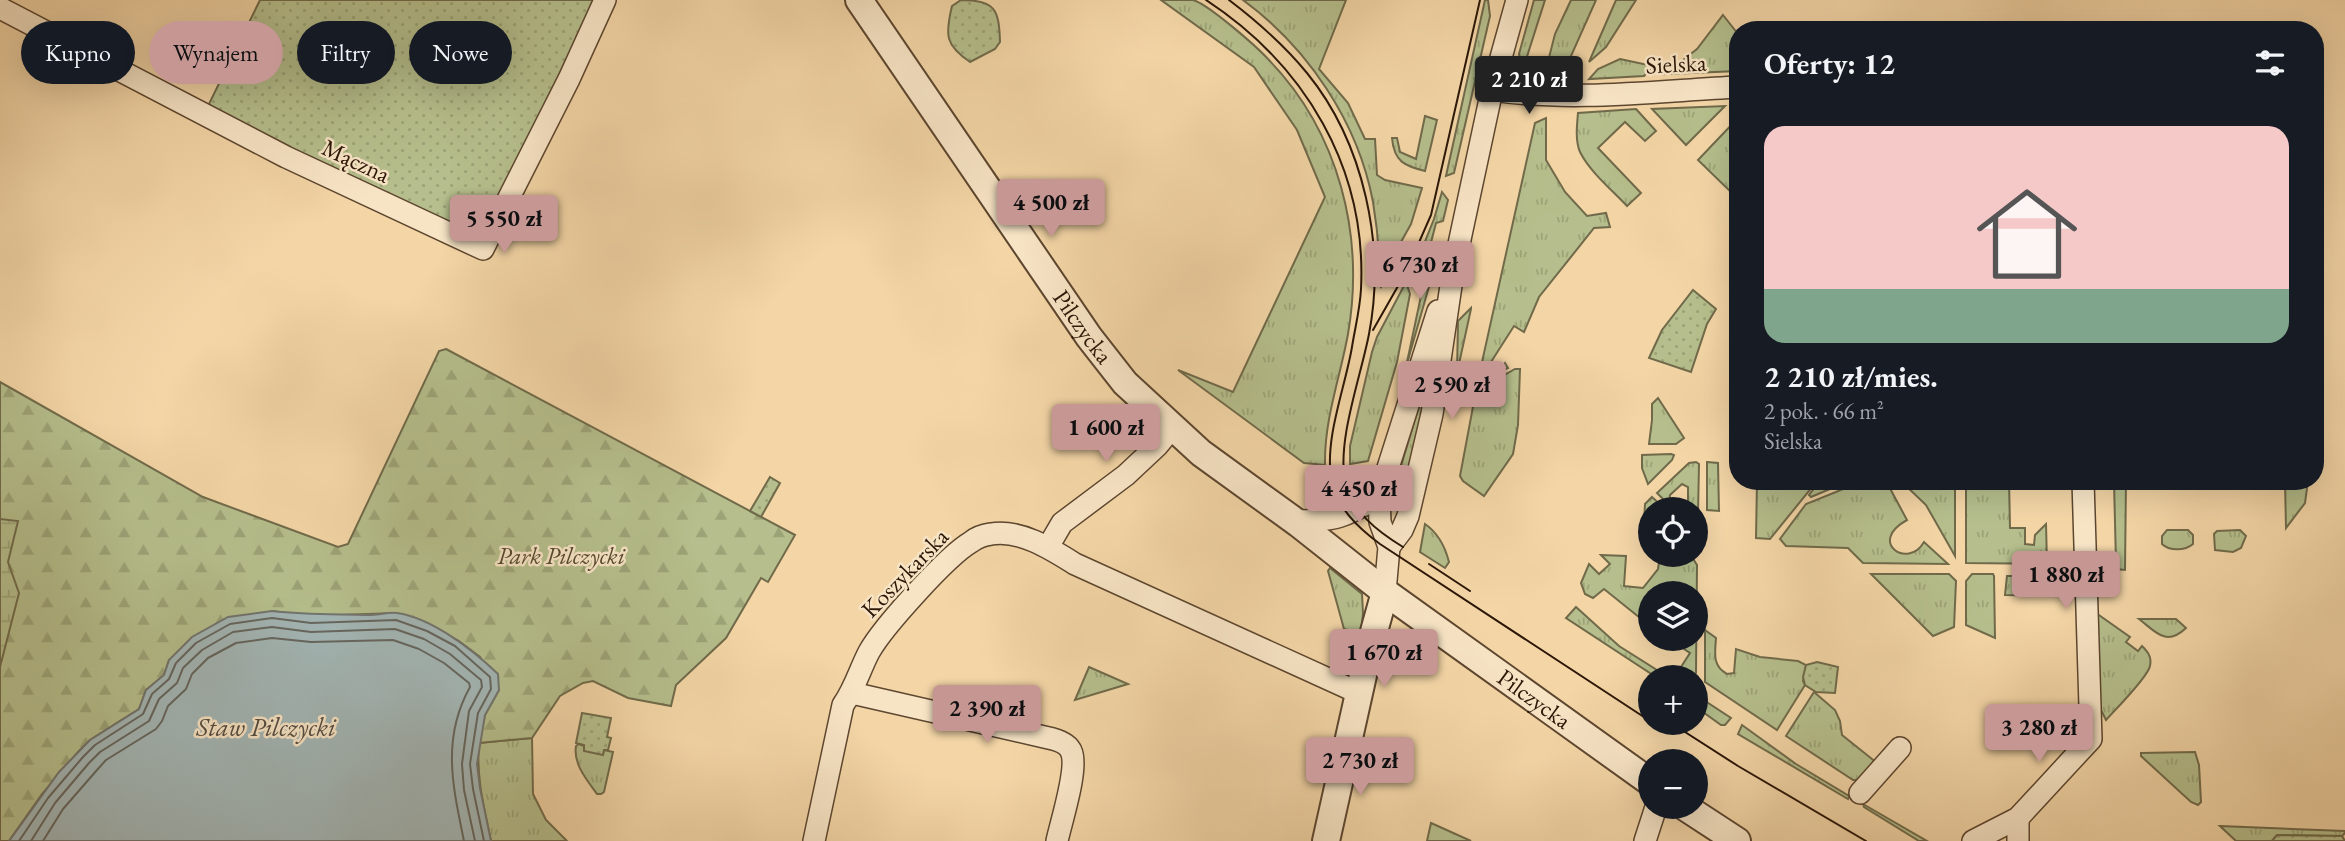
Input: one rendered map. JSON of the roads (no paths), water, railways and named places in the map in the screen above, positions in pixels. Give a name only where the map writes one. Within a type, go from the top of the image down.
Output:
[{"type":"street","name":"Mączna","points":[[0,8],[286,157],[483,249],[569,79],[605,0]]},
{"type":"street","name":"Pilczycka","points":[[859,0],[1090,337],[1125,383],[1201,453],[1385,592],[1638,773]]},
{"type":"street","points":[[1389,547],[1402,530],[1408,516],[1432,414],[1452,272],[1492,90],[1517,0]]},
{"type":"street","name":"Sielska","points":[[1492,90],[1523,95],[1570,96],[1729,87]]},
{"type":"street","points":[[1326,841],[1385,592],[1389,547],[1380,522],[1379,496],[1426,345],[1452,272]]},
{"type":"street","points":[[1048,547],[1062,523],[1126,475],[1172,428]]},
{"type":"street","points":[[1973,841],[2018,818],[2091,739],[2083,490]]},
{"type":"street","points":[[1295,522],[1320,522],[1349,515],[1379,496]]},
{"type":"street","name":"Koszykarska","points":[[814,841],[844,705],[876,640],[924,586],[971,541],[992,534],[1019,536],[1048,547],[1075,564],[1359,693]]},
{"type":"street","points":[[852,693],[1053,739],[1067,745],[1071,750],[1073,765],[1057,841]]},
{"type":"street","points":[[1860,793],[1900,748]]},
{"type":"street","points":[[2018,818],[2018,841]]},
{"type":"street","points":[[1645,841],[1653,819]]},
{"type":"street","points":[[1703,819],[1737,841]]},
{"type":"water","name":"Staw Pilczycki","points":[[272,611],[369,615],[394,613],[410,616],[451,636],[498,674],[499,690],[485,715],[477,764],[491,841],[9,841],[59,772],[90,740],[139,709],[146,690],[164,675],[169,660],[192,637],[228,617]]},
{"type":"tram line","points":[[1206,0],[1241,26],[1273,56],[1300,88],[1323,124],[1341,162],[1353,202],[1360,245],[1361,289],[1349,363],[1333,429],[1330,462],[1334,488],[1343,507],[1363,531],[1380,544],[1638,713]]},
{"type":"tram line","points":[[1229,0],[1270,34],[1307,73],[1327,101],[1356,163],[1372,231],[1374,300],[1369,334],[1347,428],[1343,465],[1345,481],[1353,502],[1367,520],[1403,547]]},
{"type":"tram line","points":[[1373,330],[1406,272],[1431,215],[1480,0]]},
{"type":"tram line","points":[[1429,564],[1470,591]]},
{"type":"tram line","points":[[1690,735],[1866,841]]},
{"type":"park label","name":"Park Pilczycki","points":[[561,556]]}]
